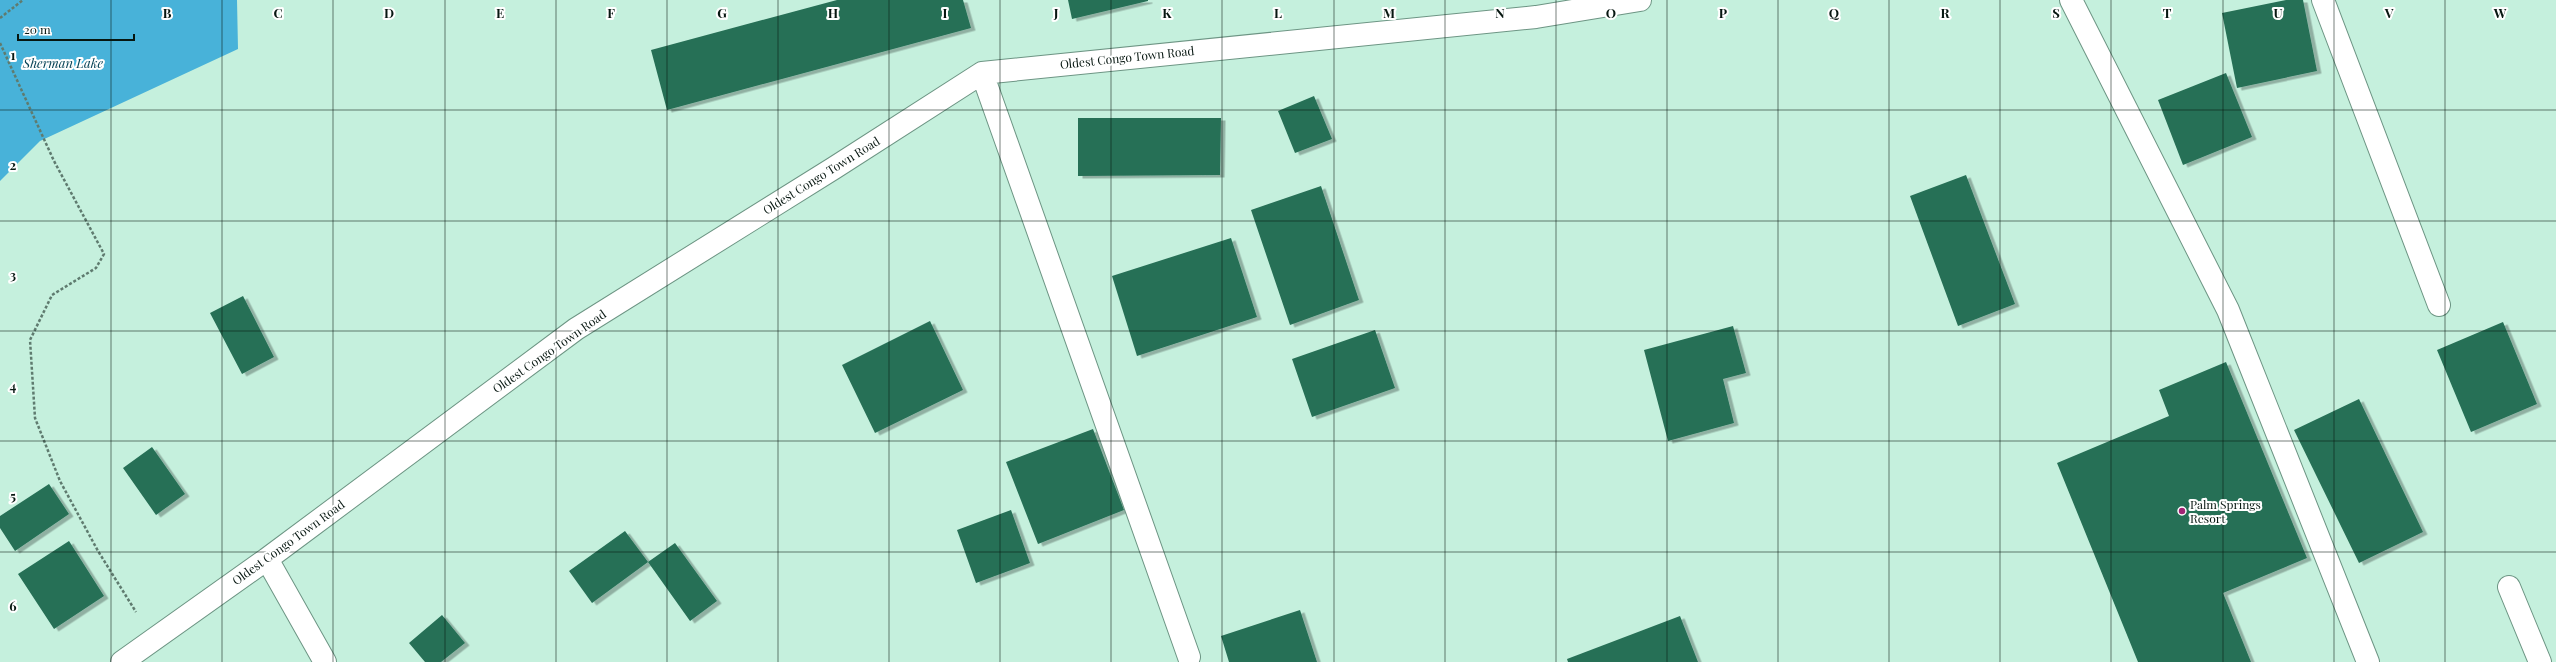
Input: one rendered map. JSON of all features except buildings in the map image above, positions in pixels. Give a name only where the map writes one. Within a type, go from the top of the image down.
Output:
[{"type":"street","name":"Oldest Congo Town Road","points":[[122,662],[267,559],[576,329],[834,168],[982,73],[1536,17],[1640,0]]},
{"type":"street","points":[[2071,0],[2228,310],[2368,662]]},
{"type":"street","points":[[2323,0],[2439,305]]},
{"type":"street","points":[[982,73],[1189,658]]},
{"type":"street","points":[[267,559],[326,662]]},
{"type":"street","points":[[2509,587],[2540,662]]},
{"type":"path","points":[[0,18],[23,0]]},
{"type":"path","points":[[0,43],[54,161],[104,254],[96,268],[52,295],[30,340],[35,418],[60,481],[98,551],[153,640]]},
{"type":"water","name":"Sherman Lake","points":[[0,0],[237,0],[238,49],[40,141],[0,181]]},
{"type":"place","name":"Palm Springs Resort","points":[[2182,511]]}]
